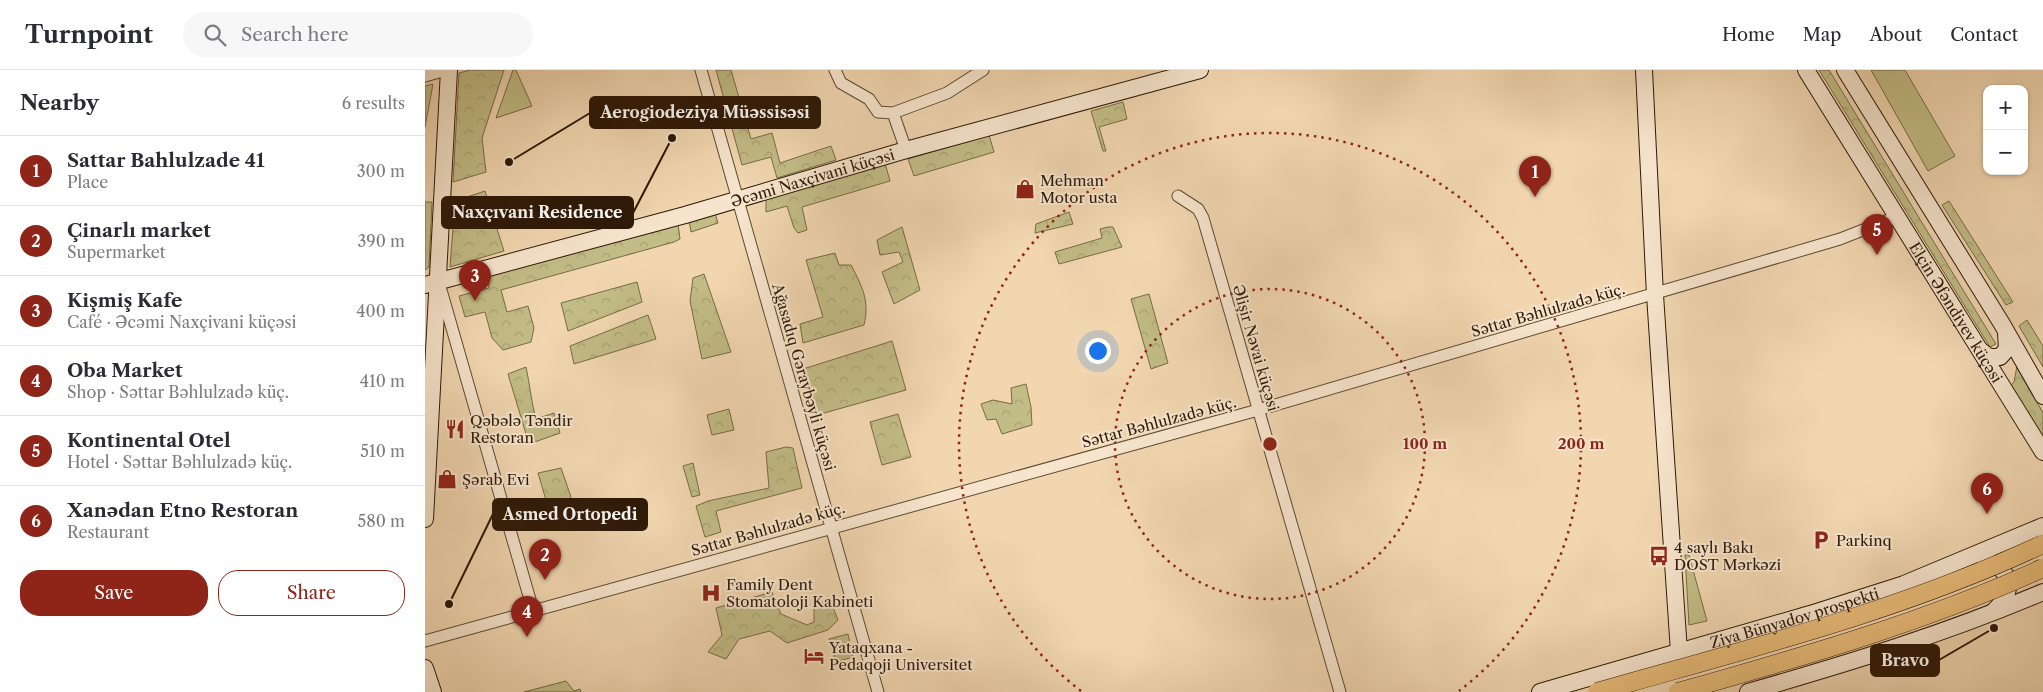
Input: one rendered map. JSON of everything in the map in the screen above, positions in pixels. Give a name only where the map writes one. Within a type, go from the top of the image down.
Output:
[{"type":"main road","points":[[425,519],[431,282],[448,70]]},
{"type":"main road","name":"Əcəmi Naxçivani küçəsi","points":[[431,282],[739,200],[1159,76],[1200,70]]},
{"type":"main road","points":[[1645,70],[1655,295],[1679,652]]},
{"type":"main road","name":"Elçin Əfəndiyev küçəsi","points":[[1806,70],[2043,452]]},
{"type":"main road","name":"Elçin Əfəndiyev küçəsi","points":[[1845,70],[2002,324],[2043,396]]},
{"type":"main road","points":[[1980,350],[1995,358],[2004,353],[2008,339],[2002,324]]},
{"type":"main road","name":"Ziya Bünyadov prospekti","points":[[1540,692],[1840,605],[1904,584],[2043,526]]},
{"type":"main road","name":"Ziya Bünyadov prospekti","points":[[1597,692],[1823,628],[1879,610],[1980,572],[2043,544]]},
{"type":"main road","points":[[1957,563],[1985,561],[1994,564],[2005,574],[2009,589],[2006,597],[1990,615]]},
{"type":"main road","points":[[1678,692],[1887,631],[1942,611],[2043,568]]},
{"type":"main road","points":[[1748,692],[1893,650],[1990,615],[2043,592]]},
{"type":"main road","points":[[425,668],[433,692]]},
{"type":"street","points":[[425,76],[448,70]]},
{"type":"street","name":"Ağasadıq Gəraybəyli küçəsi","points":[[701,70],[878,692]]},
{"type":"street","points":[[835,70],[841,83],[869,99],[878,112],[893,113],[947,93],[983,70]]},
{"type":"street","points":[[893,113],[906,150]]},
{"type":"street","name":"Əlişir Nəvai küçəsi","points":[[1177,196],[1198,209],[1203,218],[1340,692]]},
{"type":"street","name":"Səttar Bəhlulzadə küç.","points":[[425,641],[1258,410],[1655,295],[1840,239],[1896,216]]},
{"type":"street","points":[[431,282],[533,610]]},
{"type":"green space","points":[[470,70],[504,70],[482,138],[486,172],[453,182],[459,73]]},
{"type":"green space","points":[[513,70],[516,70],[532,106],[496,118]]},
{"type":"green space","points":[[716,70],[731,70],[751,139],[772,133],[780,163],[831,146],[836,160],[777,178],[771,157],[742,165]]},
{"type":"green space","points":[[1819,70],[1829,70],[1996,344],[1990,347]]},
{"type":"green space","points":[[1871,70],[1905,70],[1955,156],[1928,171]]},
{"type":"green space","points":[[433,84],[425,127],[425,86]]},
{"type":"green space","points":[[1123,102],[1127,119],[1099,127],[1106,151],[1103,151],[1091,111]]},
{"type":"green space","points":[[989,135],[994,152],[914,176],[908,159]]},
{"type":"green space","points":[[885,163],[890,181],[802,207],[807,230],[798,233],[794,228],[787,206],[766,212],[766,197]]},
{"type":"green space","points":[[485,191],[504,251],[450,267],[455,201]]},
{"type":"green space","points":[[1949,201],[2013,302],[2006,305],[1942,205]]},
{"type":"green space","points":[[425,202],[432,202],[429,267],[425,270]]},
{"type":"green space","points":[[1069,212],[1073,224],[1035,233],[1036,224]]},
{"type":"green space","points":[[715,213],[718,223],[691,232],[689,220]]},
{"type":"green space","points":[[678,224],[680,239],[674,242],[501,290],[507,312],[528,306],[534,328],[531,342],[503,350],[492,338],[485,312],[465,317],[459,296],[489,288],[488,275]]},
{"type":"green space","points":[[902,227],[920,290],[894,304],[882,272],[903,262],[899,252],[880,255],[877,240]]},
{"type":"green space","points":[[1113,227],[1122,247],[1059,264],[1055,252],[1102,238],[1100,229]]},
{"type":"green space","points":[[835,253],[839,265],[851,265],[862,287],[866,308],[864,325],[803,343],[800,324],[823,317],[806,260]]},
{"type":"green space","points":[[704,274],[731,352],[702,359],[690,301],[693,278]]},
{"type":"green space","points":[[637,282],[642,302],[568,331],[561,303]]},
{"type":"green space","points":[[1149,294],[1168,363],[1151,369],[1131,299]]},
{"type":"green space","points":[[648,315],[656,339],[574,364],[570,346]]},
{"type":"green space","points":[[2027,320],[2043,346],[2043,367],[2019,326]]},
{"type":"green space","points":[[892,341],[906,390],[817,415],[803,369]]},
{"type":"green space","points":[[2017,366],[2043,413],[2043,437],[2010,386],[2014,382]]},
{"type":"green space","points":[[526,367],[536,419],[554,413],[560,433],[529,444],[508,374]]},
{"type":"green space","points":[[1026,384],[1031,407],[1032,425],[1002,434],[996,419],[987,420],[981,404],[993,400],[1012,404],[1011,388]]},
{"type":"green space","points":[[729,409],[734,430],[712,435],[707,415]]},
{"type":"green space","points":[[898,414],[911,457],[882,465],[870,422]]},
{"type":"green space","points":[[786,447],[793,448],[802,488],[716,511],[721,532],[705,537],[696,506],[708,501],[769,488],[766,452]]},
{"type":"green space","points":[[693,463],[700,495],[692,497],[683,466]]},
{"type":"green space","points":[[561,468],[571,497],[565,506],[548,507],[538,473]]},
{"type":"green space","points":[[1685,555],[1689,555],[1707,621],[1689,625]]},
{"type":"green space","points":[[772,592],[781,614],[807,625],[814,622],[814,605],[830,600],[838,620],[828,630],[787,643],[770,631],[739,639],[726,659],[708,652],[722,635],[716,608]]},
{"type":"green space","points":[[848,634],[853,657],[836,662],[829,639]]},
{"type":"green space","points":[[566,681],[574,691],[580,689],[581,692],[524,692]]},
{"type":"place","name":"Naxçıvani Residence","points":[[672,138]]},
{"type":"place","name":"Aerogiodeziya Müəssisəsi","points":[[509,162]]},
{"type":"place","name":"Mehman Motor usta","points":[[1025,189]]},
{"type":"place","name":"Sattar Bahlulzade 41","points":[[1535,197]]},
{"type":"place","name":"Kontinental Otel","points":[[1877,255]]},
{"type":"place","name":"Kişmiş Kafe","points":[[475,301]]},
{"type":"place","name":"Qəbələ Təndir Restoran","points":[[455,429]]},
{"type":"place","name":"Şərab Evi","points":[[447,479]]},
{"type":"place","name":"Xanədan Etno Restoran","points":[[1987,514]]},
{"type":"place","name":"Parkinq","points":[[1821,540]]},
{"type":"place","name":"4 saylı Bakı DOST Mərkəzi","points":[[1659,556]]},
{"type":"place","name":"Çinarlı market","points":[[545,580]]},
{"type":"place","name":"Family Dent Stomatoloji Kabineti","points":[[711,593]]},
{"type":"place","name":"Asmed Ortopedi","points":[[449,604]]},
{"type":"place","name":"Bravo","points":[[1994,628]]},
{"type":"place","name":"Oba Market","points":[[527,637]]},
{"type":"place","name":"Yataqxana - Pedaqoji Universitet","points":[[814,656]]}]
